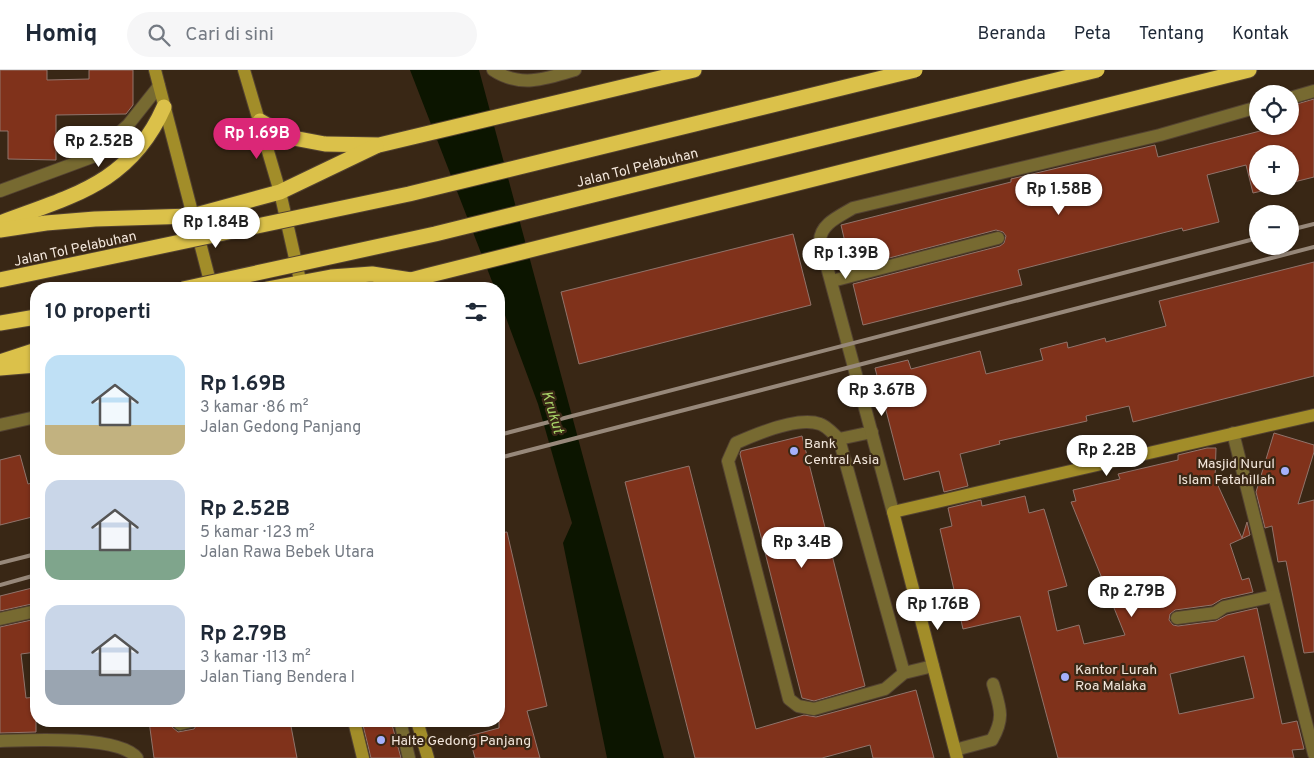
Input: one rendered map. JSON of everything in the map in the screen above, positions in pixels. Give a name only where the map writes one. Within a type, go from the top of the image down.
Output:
[{"type":"highway","points":[[0,230],[46,223],[95,219],[192,216],[280,192],[379,145],[694,70]]},
{"type":"highway","name":"Jalan Tol Pelabuhan","points":[[0,280],[409,194],[915,70]]},
{"type":"highway","name":"Jalan Tol Pelabuhan","points":[[215,282],[435,234],[1097,70]]},
{"type":"highway","points":[[408,282],[1249,70]]},
{"type":"highway","points":[[0,223],[80,192],[111,176],[146,140],[164,107]]},
{"type":"highway","points":[[260,121],[288,137],[326,144],[379,145]]},
{"type":"highway","points":[[314,282],[331,277],[372,274],[411,280]]},
{"type":"highway","points":[[0,324],[30,318]]},
{"type":"highway","points":[[0,362],[30,352]]},
{"type":"highway","points":[[0,368],[30,366]]},
{"type":"street","points":[[155,70],[210,282]]},
{"type":"street","points":[[244,70],[280,192],[300,282]]},
{"type":"street","points":[[493,70],[503,77],[527,82],[575,70]]},
{"type":"street","points":[[0,191],[92,157],[128,125],[159,86]]},
{"type":"street","points":[[1299,95],[1314,91]]},
{"type":"street","points":[[993,684],[1000,707],[1000,725],[992,740],[956,754],[820,236],[826,225],[853,208],[1160,135],[1249,110]]},
{"type":"street","points":[[832,280],[998,238]]},
{"type":"street","points":[[893,512],[1314,414]]},
{"type":"street","points":[[0,425],[30,418]]},
{"type":"street","points":[[904,673],[839,440],[821,424],[803,423],[761,431],[736,443],[728,461],[789,699],[798,706],[814,709],[885,688],[904,673],[933,666]]},
{"type":"street","points":[[839,440],[872,432]]},
{"type":"street","points":[[1233,434],[1314,754]]},
{"type":"street","points":[[1177,618],[1215,613],[1224,607],[1274,596]]},
{"type":"street","points":[[0,619],[30,612]]},
{"type":"street","points":[[355,727],[363,758]]},
{"type":"street","points":[[401,727],[409,758]]},
{"type":"street","points":[[419,727],[428,758]]},
{"type":"street","points":[[0,740],[84,740],[125,750],[136,758]]},
{"type":"water","name":"Krukut","points":[[410,70],[479,70],[664,758],[607,758],[563,543],[572,523],[538,404],[505,315],[505,282],[492,282]]},
{"type":"building","points":[[0,70],[47,70],[47,80],[89,79],[89,70],[133,70],[133,105],[126,114],[56,115],[56,160],[8,159],[8,131],[0,131]]},
{"type":"building","points":[[1314,99],[1314,177],[1299,181],[1299,145],[1249,145],[1249,177],[1246,165],[1207,175],[1219,222],[1183,231],[1182,228],[1018,270],[1022,285],[863,325],[853,284],[1000,246],[1004,243],[1006,236],[1003,232],[996,230],[851,268],[841,225],[1011,182],[1011,179],[1155,145],[1158,157],[1249,134],[1299,135],[1299,103]]},
{"type":"building","points":[[793,234],[811,305],[579,364],[561,292]]},
{"type":"building","points":[[1314,262],[1314,376],[1133,422],[1129,406],[1086,416],[1087,421],[999,441],[1000,444],[960,454],[968,486],[944,492],[939,471],[904,480],[875,368],[908,360],[911,369],[980,351],[986,374],[1043,360],[1040,349],[1067,342],[1068,348],[1105,338],[1106,342],[1166,326],[1159,301]]},
{"type":"building","points":[[1274,433],[1314,445],[1314,452],[1298,504],[1314,500],[1314,652],[1304,653],[1286,561],[1278,562],[1272,526],[1265,528],[1256,492]]},
{"type":"building","points":[[802,436],[865,686],[814,701],[802,698],[740,454],[741,451]]},
{"type":"building","points":[[1207,448],[1216,448],[1215,479],[1242,538],[1247,522],[1250,535],[1230,544],[1242,580],[1249,578],[1253,592],[1222,599],[1212,605],[1175,610],[1170,614],[1169,620],[1173,625],[1178,626],[1216,621],[1227,615],[1257,608],[1282,724],[1297,721],[1304,749],[1292,750],[1294,758],[1058,758],[1020,616],[963,629],[940,529],[952,526],[948,508],[981,500],[982,506],[1025,496],[1029,513],[1044,509],[1067,586],[1048,591],[1057,631],[1079,625],[1084,644],[1125,635],[1071,502],[1076,501],[1073,490],[1120,479],[1118,474],[1178,460],[1178,455]],"holes":[[[1244,656],[1254,698],[1179,714],[1170,674]]]},
{"type":"building","points":[[20,455],[28,484],[30,484],[30,518],[0,525],[0,460]]},
{"type":"building","points":[[689,466],[756,729],[804,715],[816,717],[916,690],[934,758],[873,758],[870,745],[822,758],[695,758],[625,482]]},
{"type":"building","points":[[505,532],[507,532],[547,706],[527,711],[540,758],[475,758],[469,736],[505,727]]},
{"type":"building","points":[[30,588],[30,604],[0,611],[0,596]]},
{"type":"building","points":[[30,620],[30,653],[21,654],[26,698],[30,698],[30,727],[36,727],[36,732],[0,733],[0,627]]},
{"type":"building","points":[[150,727],[172,727],[178,732],[194,729],[195,727],[291,727],[297,758],[154,758]]},
{"type":"building","name":"Halte Gedong Panjang","points":[[363,727],[393,727],[401,758],[371,758]]},
{"type":"railway","points":[[1299,228],[1314,224]]},
{"type":"railway","points":[[505,433],[1249,240]]},
{"type":"railway","points":[[505,456],[1314,247]]},
{"type":"railway","points":[[0,563],[30,556]]},
{"type":"railway","points":[[0,585],[30,577]]},
{"type":"place","name":"Bank Central Asia","points":[[794,451]]},
{"type":"place","name":"Masjid Nurul Islam Fatahillah","points":[[1285,471]]},
{"type":"place","name":"Kantor Lurah Roa Malaka","points":[[1065,677]]},
{"type":"place","name":"Halte Gedong Panjang","points":[[381,740]]}]
